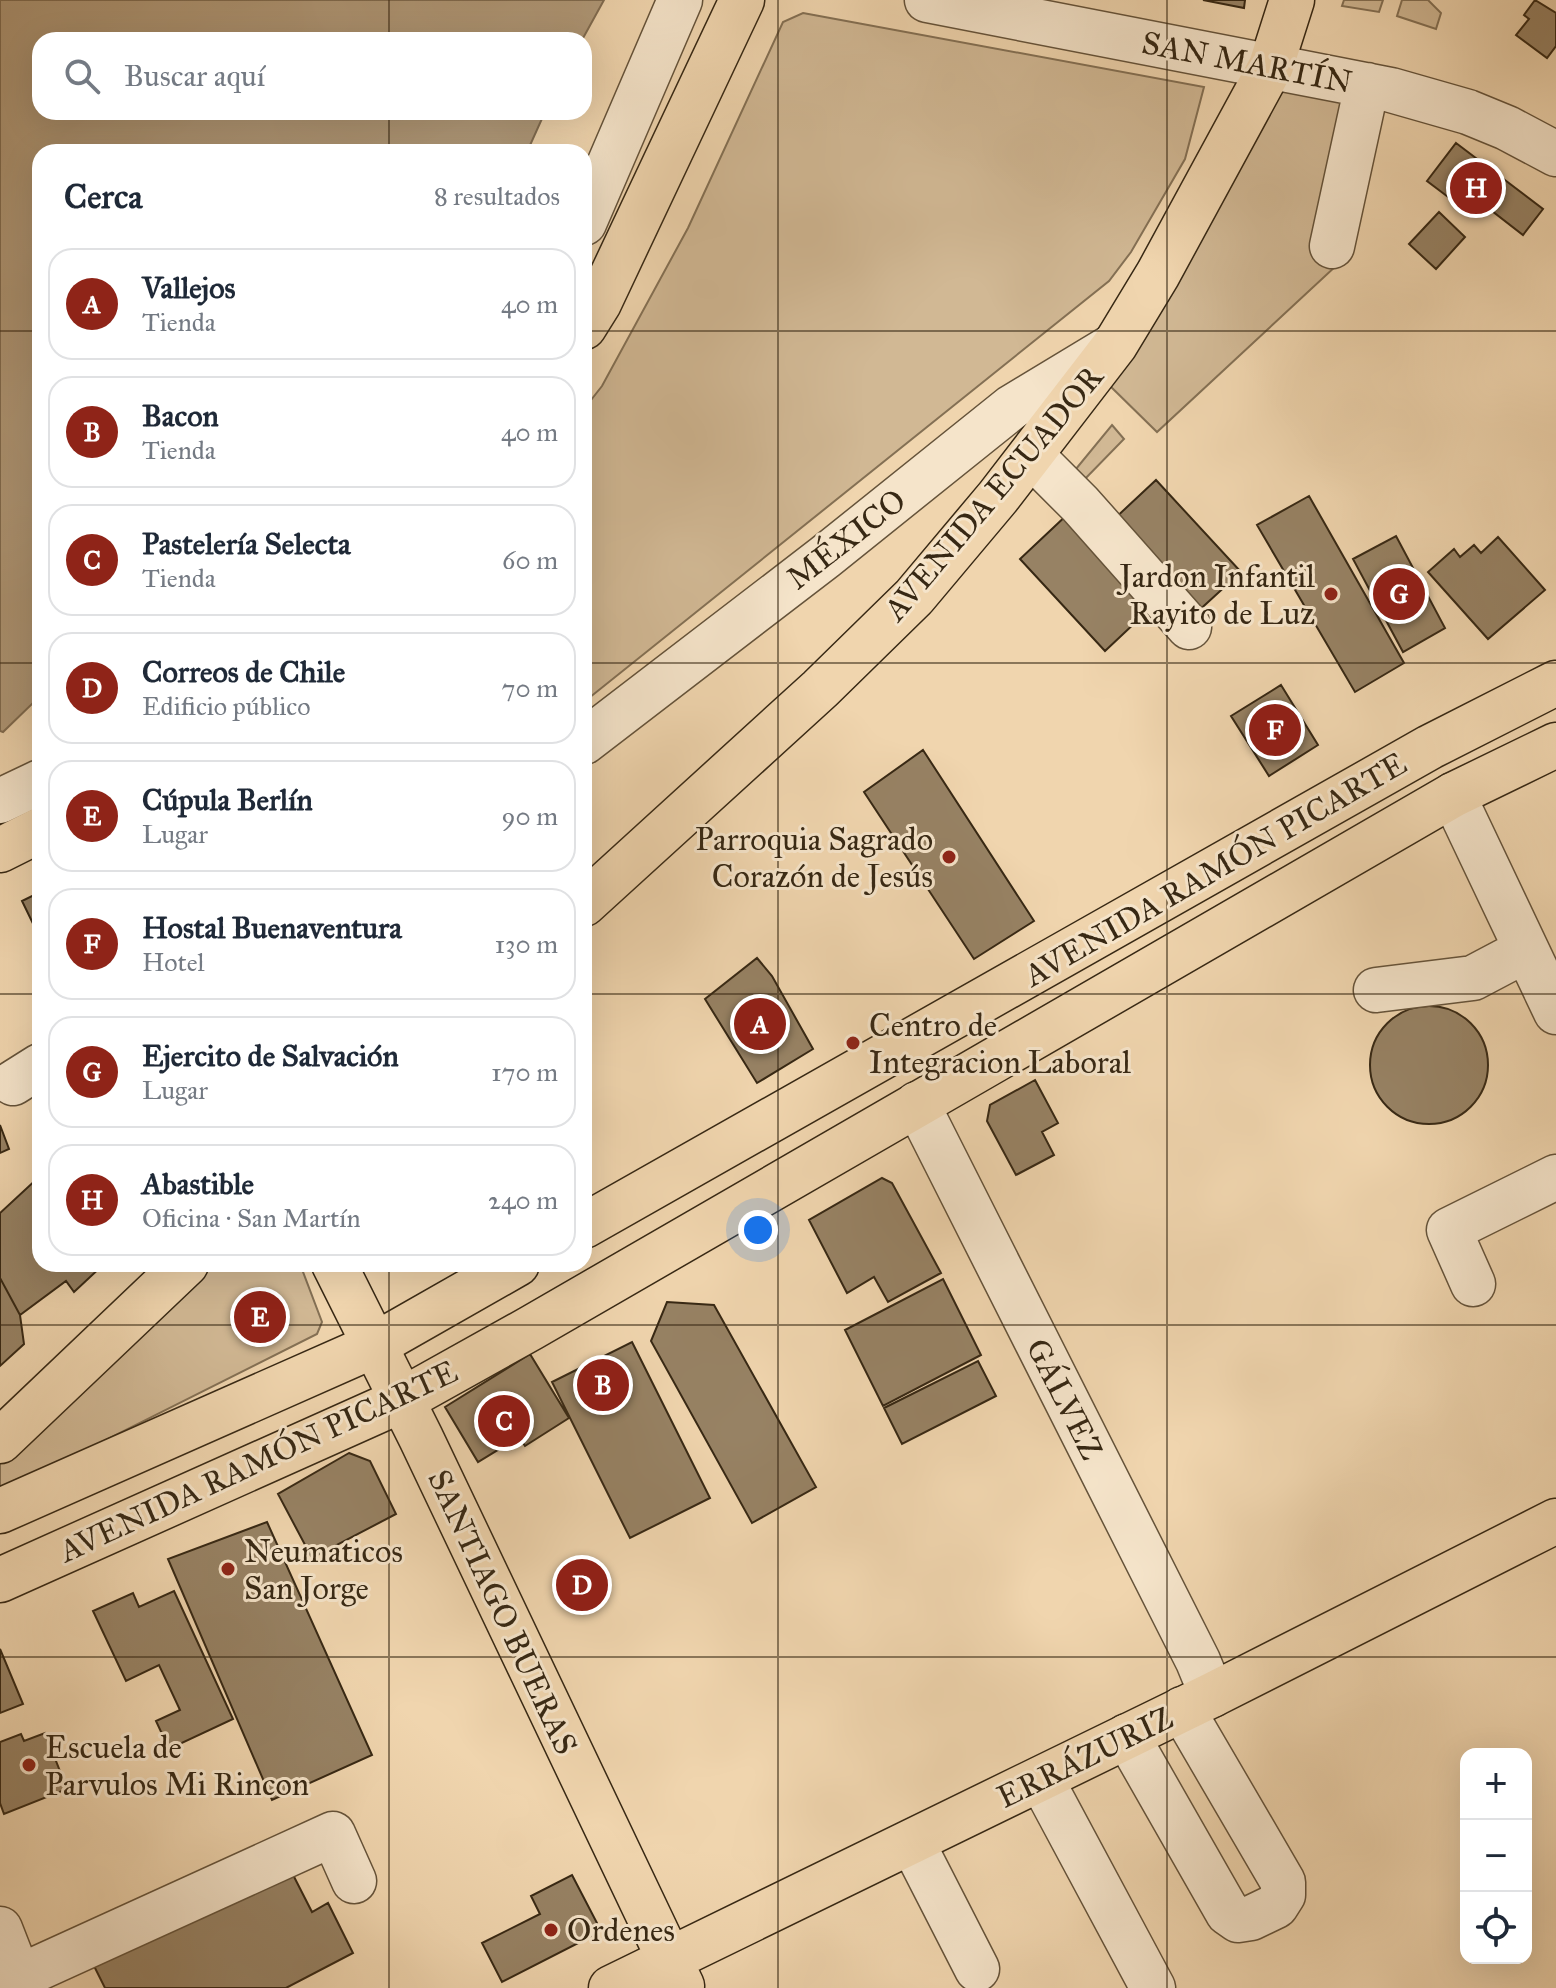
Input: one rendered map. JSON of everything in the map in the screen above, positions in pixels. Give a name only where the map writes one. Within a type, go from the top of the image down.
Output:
[{"type":"main road","points":[[592,314],[742,0]]},
{"type":"main road","name":"AVENIDA ECUADOR","points":[[592,897],[820,689],[914,597],[1031,455],[1115,345],[1158,274],[1271,66],[1292,0]]},
{"type":"main road","name":"AVENIDA RAMÓN PICARTE","points":[[592,1221],[1430,747],[1556,683]]},
{"type":"main road","name":"AVENIDA RAMÓN PICARTE","points":[[0,1580],[402,1400],[1453,795],[1556,745]]},
{"type":"main road","points":[[0,850],[32,834]]},
{"type":"main road","points":[[0,1441],[178,1272]]},
{"type":"main road","name":"SANTIAGO BUERAS","points":[[338,1272],[676,1975]]},
{"type":"main road","name":"AVENIDA RAMÓN PICARTE","points":[[0,1511],[373,1346],[503,1272]]},
{"type":"main road","name":"ERRÁZURIZ","points":[[611,1988],[676,1975],[912,1842],[1556,1521]]},
{"type":"street","points":[[592,204],[680,0]]},
{"type":"street","name":"SAN MARTÍN","points":[[927,0],[1367,85],[1468,112],[1556,154]]},
{"type":"street","points":[[1332,246],[1367,85]]},
{"type":"street","name":"MÉXICO","points":[[592,736],[825,557],[1012,407],[1115,345]]},
{"type":"street","points":[[1031,455],[1080,504],[1189,627]]},
{"type":"street","points":[[0,801],[32,786]]},
{"type":"street","points":[[1453,795],[1556,1012]]},
{"type":"street","points":[[1376,990],[1473,978],[1526,950]]},
{"type":"street","name":"GÁLVEZ","points":[[917,1104],[1198,1661],[1197,1702],[1283,1882],[1283,1895],[1276,1906],[1251,1918],[1238,1920],[1228,1913],[1127,1736]]},
{"type":"street","points":[[1473,1284],[1449,1230],[1556,1177]]},
{"type":"street","points":[[1041,1779],[1153,1988]]},
{"type":"street","points":[[0,1929],[21,1982],[333,1834],[354,1881]]},
{"type":"street","points":[[912,1842],[977,1969]]},
{"type":"shaded area","points":[[0,0],[604,0],[586,32],[32,32],[32,120],[541,120],[531,144],[32,144],[32,704],[3,732],[0,731]]},
{"type":"shaded area","points":[[1344,0],[1383,0],[1379,12],[1342,6]]},
{"type":"shaded area","points":[[1402,0],[1428,0],[1441,13],[1436,29],[1397,16]]},
{"type":"shaded area","points":[[803,13],[1204,87],[1185,159],[1131,252],[1109,281],[592,696],[592,399],[602,386],[688,228],[783,22]]},
{"type":"shaded area","points":[[1285,84],[1375,93],[1337,265],[1157,432],[1105,381]]},
{"type":"shaded area","points":[[1112,425],[1124,439],[1080,484],[1071,475]]},
{"type":"shaded area","points":[[205,1272],[303,1272],[322,1322],[317,1334],[0,1493],[0,1462]]},
{"type":"building","points":[[1203,0],[1245,0],[1244,8]]},
{"type":"building","points":[[1535,0],[1556,13],[1556,46],[1547,58],[1516,35],[1529,19],[1524,15]]},
{"type":"building","points":[[1456,143],[1543,209],[1523,235],[1470,194],[1460,206],[1427,181]]},
{"type":"building","points":[[1439,212],[1465,237],[1436,269],[1409,244]]},
{"type":"building","points":[[1156,480],[1241,572],[1195,614],[1111,522]]},
{"type":"building","name":"Jardon Infantil Rayito de Luz","points":[[1309,496],[1404,663],[1355,692],[1257,525]]},
{"type":"building","points":[[1070,512],[1155,604],[1105,651],[1020,559]]},
{"type":"building","points":[[1396,536],[1445,628],[1403,652],[1353,559]]},
{"type":"building","points":[[1498,537],[1545,590],[1488,639],[1428,572],[1454,549],[1460,557],[1474,545],[1481,553]]},
{"type":"building","points":[[1281,685],[1318,745],[1269,776],[1231,716]]},
{"type":"building","name":"Parroquia Sagrado Corazón de Jesús","points":[[923,750],[1034,921],[974,959],[864,792]]},
{"type":"building","points":[[32,896],[32,922],[22,901]]},
{"type":"building","points":[[757,958],[772,976],[813,1049],[757,1083],[705,999]]},
{"type":"building","points":[[1429,1006],[1452,1010],[1471,1023],[1484,1042],[1488,1065],[1484,1088],[1471,1107],[1452,1120],[1429,1124],[1406,1120],[1387,1107],[1374,1088],[1370,1065],[1374,1042],[1387,1023],[1406,1010]]},
{"type":"building","points":[[1035,1080],[1058,1123],[1042,1132],[1054,1155],[1016,1175],[987,1121],[990,1105]]},
{"type":"building","points":[[0,1125],[9,1149],[0,1153]]},
{"type":"building","points":[[882,1178],[892,1183],[941,1273],[888,1302],[874,1277],[847,1293],[809,1220]]},
{"type":"building","points":[[32,1183],[32,1272],[95,1272],[74,1292],[66,1281],[20,1315],[0,1278],[0,1213]]},
{"type":"building","points":[[0,1278],[20,1315],[24,1344],[0,1366]]},
{"type":"building","points":[[943,1279],[981,1355],[883,1406],[845,1330]]},
{"type":"building","points":[[260,1292],[277,1299],[284,1316],[277,1333],[260,1340],[243,1333],[236,1316],[243,1299]]},
{"type":"building","points":[[667,1302],[714,1305],[816,1487],[752,1523],[651,1341]]},
{"type":"building","points":[[632,1342],[710,1498],[630,1538],[552,1382]]},
{"type":"building","points":[[530,1354],[569,1418],[525,1446],[519,1437],[478,1462],[445,1407]]},
{"type":"building","points":[[978,1361],[996,1396],[902,1444],[884,1408]]},
{"type":"building","points":[[349,1453],[370,1461],[396,1514],[312,1558],[278,1494]]},
{"type":"building","points":[[267,1522],[372,1755],[272,1800],[168,1559]]},
{"type":"building","points":[[174,1591],[233,1719],[169,1749],[156,1721],[180,1710],[159,1665],[126,1681],[93,1611],[133,1593],[139,1607]]},
{"type":"building","points":[[0,1649],[23,1704],[0,1713]]},
{"type":"building","name":"Escuela de Parvulos Mi Rincon","points":[[45,1733],[67,1789],[4,1814],[0,1803],[0,1742],[21,1734],[24,1741]]},
{"type":"building","points":[[287,1863],[312,1912],[328,1903],[353,1953],[286,1988],[105,1988],[92,1962]]},
{"type":"building","name":"Ordenes","points":[[572,1875],[597,1923],[592,1936],[502,1982],[482,1943],[540,1914],[531,1896]]},
{"type":"place","name":"Abastible","points":[[1476,188]]},
{"type":"place","name":"Jardon Infantil Rayito de Luz","points":[[1331,594]]},
{"type":"place","name":"Ejercito de Salvación","points":[[1399,594]]},
{"type":"place","name":"Hostal Buenaventura","points":[[1275,730]]},
{"type":"place","name":"Parroquia Sagrado Corazón de Jesús","points":[[949,857]]},
{"type":"place","name":"Vallejos","points":[[760,1024]]},
{"type":"place","name":"Centro de Integracion Laboral","points":[[853,1043]]},
{"type":"place","name":"Cúpula Berlín","points":[[260,1317]]},
{"type":"place","name":"Bacon","points":[[603,1385]]},
{"type":"place","name":"Pastelería Selecta","points":[[504,1421]]},
{"type":"place","name":"Neumaticos San Jorge","points":[[228,1569]]},
{"type":"place","name":"Correos de Chile","points":[[582,1585]]},
{"type":"place","name":"Escuela de Parvulos Mi Rincon","points":[[29,1765]]},
{"type":"place","name":"Ordenes","points":[[551,1930]]}]
